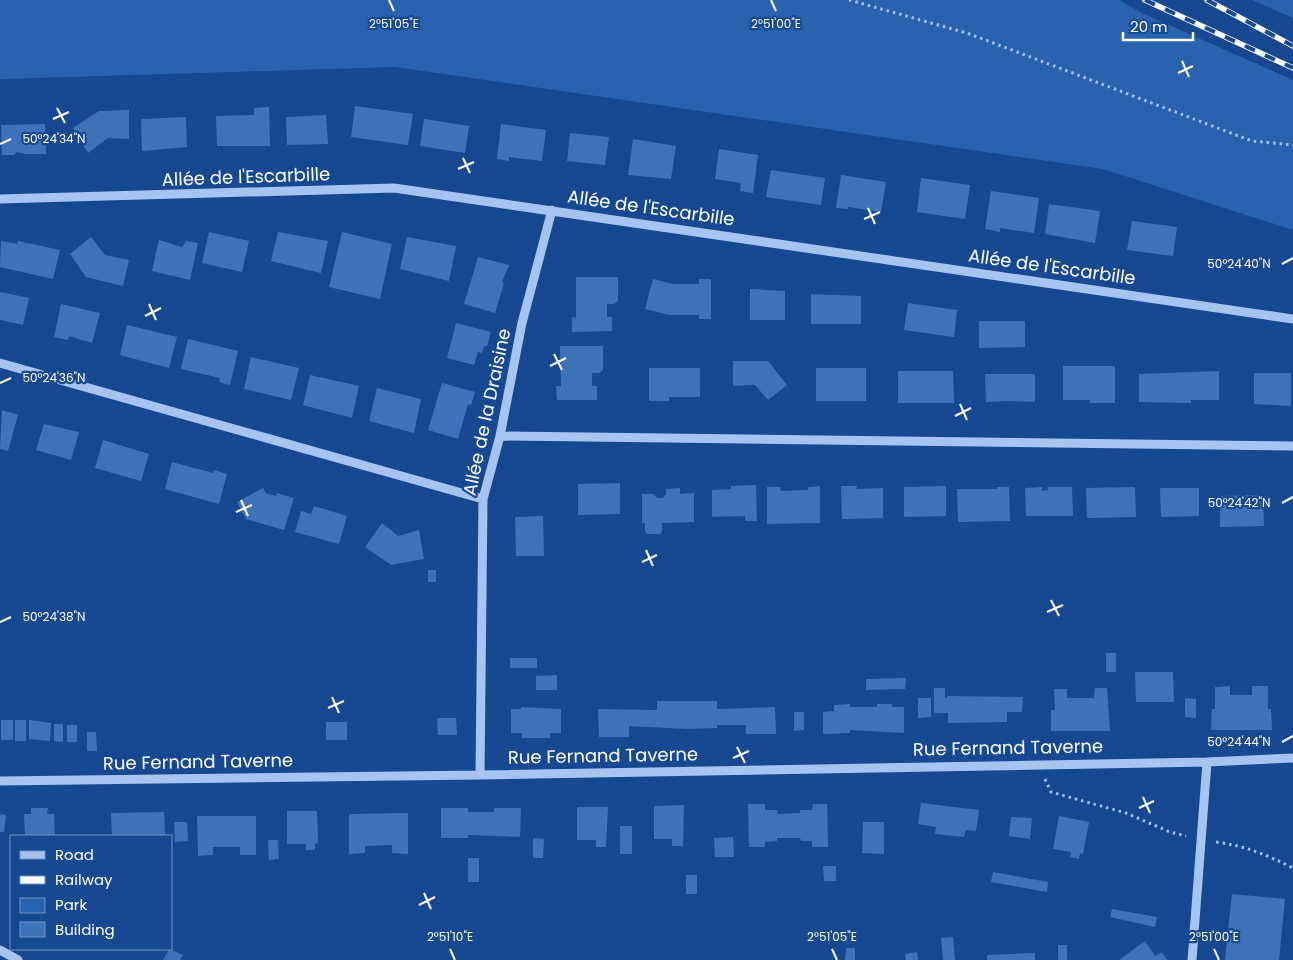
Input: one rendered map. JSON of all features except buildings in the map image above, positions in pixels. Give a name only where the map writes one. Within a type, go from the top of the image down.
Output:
[{"type":"street","name":"Allée de l'Escarbille","points":[[0,199],[394,188],[1293,319]]},
{"type":"street","name":"Allée de la Draisine","points":[[480,775],[483,499],[500,436],[522,323],[552,210]]},
{"type":"street","points":[[0,363],[483,499]]},
{"type":"street","points":[[500,436],[1293,446]]},
{"type":"street","name":"Rue Fernand Taverne","points":[[0,781],[480,775],[1038,763],[1207,762],[1293,758]]},
{"type":"street","points":[[1192,960],[1203,841],[1207,762]]},
{"type":"street","points":[[0,950],[18,960]]},
{"type":"path","points":[[849,0],[967,33],[1252,140],[1293,145]]},
{"type":"path","points":[[1038,763],[1051,792],[1126,813],[1170,832],[1203,841],[1239,845],[1261,852],[1293,868]]},
{"type":"green space","points":[[0,0],[1119,0],[1142,13],[1293,80],[1293,230],[1103,169],[395,67],[0,79]]},
{"type":"green space","points":[[1252,0],[1293,0],[1293,18]]},
{"type":"railway","points":[[1145,0],[1293,68]]},
{"type":"railway","points":[[1207,0],[1293,46]]}]
